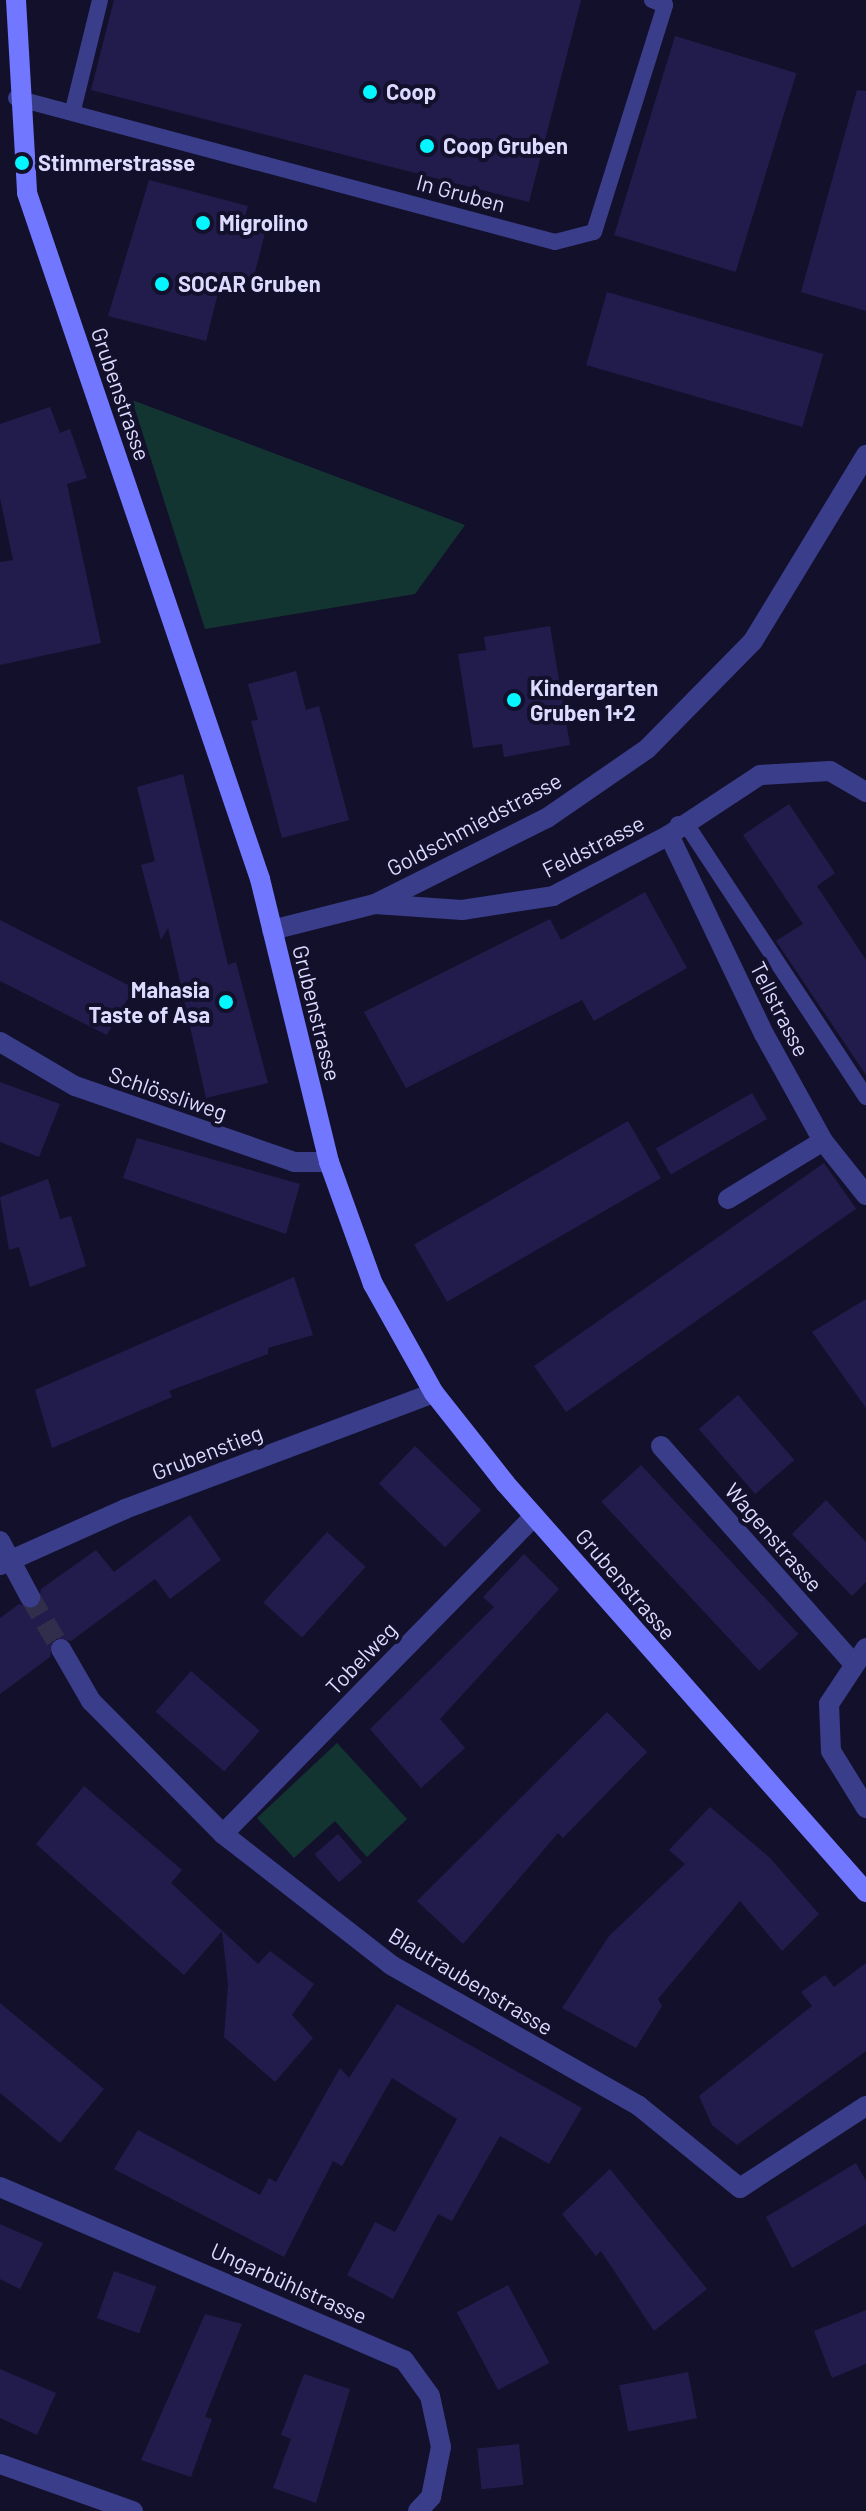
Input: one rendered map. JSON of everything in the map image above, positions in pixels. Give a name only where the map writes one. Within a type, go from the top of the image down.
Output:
[{"type":"street","name":"Grubenstrasse","points":[[16,0],[16,98],[27,193],[272,930],[329,1162],[373,1284],[434,1393],[534,1516],[866,1892]]},
{"type":"street","name":"Goldschmiedstrasse","points":[[375,904],[547,818],[647,749],[753,641],[866,455]]},
{"type":"street","name":"Feldstrasse","points":[[272,930],[375,904],[462,910],[553,896],[674,830],[760,775],[830,771],[866,792]]},
{"type":"street","name":"Tellstrasse","points":[[674,830],[823,1141],[866,1195]]},
{"type":"street","name":"Schlössliweg","points":[[0,1042],[75,1086],[294,1162],[329,1162]]},
{"type":"street","points":[[728,1199],[823,1141]]},
{"type":"street","name":"Grubenstieg","points":[[3,1555],[434,1393]]},
{"type":"street","name":"Wagenstrasse","points":[[661,1446],[858,1654],[829,1704],[831,1751],[866,1808]]},
{"type":"street","name":"Tobelweg","points":[[223,1834],[534,1516]]},
{"type":"street","points":[[3,1555],[30,1597]]},
{"type":"street","name":"Blautraubenstrasse","points":[[61,1649],[91,1701],[223,1834],[391,1965],[639,2106],[740,2188],[866,2106]]},
{"type":"street","name":"Ungarbühlstrasse","points":[[0,2187],[404,2360],[430,2396],[441,2447],[431,2497],[418,2511]]},
{"type":"street","points":[[0,2464],[133,2511]]},
{"type":"lane","points":[[73,110],[100,0]]},
{"type":"lane","name":"In Gruben","points":[[16,98],[73,110],[555,242],[594,232],[665,5],[652,0]]},
{"type":"lane","name":"Tellstrasse","points":[[674,830],[690,830],[866,1097]]},
{"type":"green space","points":[[132,400],[465,525],[415,594],[205,629]]},
{"type":"green space","points":[[337,1743],[407,1819],[367,1857],[335,1821],[294,1858],[257,1818]]},
{"type":"building","name":"Coop Gruben","points":[[114,0],[581,0],[529,202],[91,90]]},
{"type":"building","points":[[675,36],[796,73],[736,272],[614,235]]},
{"type":"building","points":[[857,90],[866,91],[866,311],[801,292]]},
{"type":"building","points":[[149,180],[248,206],[242,227],[265,233],[250,292],[220,285],[206,341],[108,316]]},
{"type":"building","points":[[607,292],[823,354],[802,427],[586,365]]},
{"type":"building","points":[[50,407],[60,433],[70,429],[87,478],[67,484],[101,643],[0,665],[0,562],[13,560],[0,498],[0,424]]},
{"type":"building","name":"Kindergarten Gruben 1+2","points":[[550,626],[570,745],[504,757],[502,744],[473,748],[458,654],[486,650],[484,637]]},
{"type":"building","points":[[296,671],[306,710],[319,706],[349,820],[282,838],[251,721],[258,720],[248,684]]},
{"type":"building","points":[[183,774],[228,965],[236,962],[268,1083],[206,1098],[168,928],[161,940],[141,865],[155,861],[137,787]]},
{"type":"building","points":[[789,804],[835,873],[817,886],[866,960],[866,1075],[776,941],[803,924],[743,835]]},
{"type":"building","points":[[645,892],[687,968],[594,1021],[582,1000],[406,1088],[364,1012],[550,919],[561,940]]},
{"type":"building","points":[[0,920],[134,988],[107,1035],[0,981]]},
{"type":"building","points":[[0,1082],[60,1104],[39,1157],[0,1142]]},
{"type":"building","points":[[752,1093],[767,1119],[671,1174],[656,1148]]},
{"type":"building","points":[[628,1121],[661,1178],[447,1302],[414,1244]]},
{"type":"building","points":[[137,1138],[300,1184],[286,1234],[123,1178]]},
{"type":"building","points":[[824,1163],[856,1209],[566,1412],[534,1366]]},
{"type":"building","points":[[48,1179],[60,1219],[71,1216],[86,1266],[30,1287],[19,1247],[9,1250],[0,1197]]},
{"type":"building","points":[[294,1277],[313,1335],[268,1348],[268,1354],[169,1391],[172,1397],[52,1448],[35,1390]]},
{"type":"building","points":[[866,1299],[866,1408],[812,1332]]},
{"type":"building","points":[[738,1395],[794,1460],[755,1494],[699,1429]]},
{"type":"building","points":[[415,1446],[481,1510],[445,1547],[379,1483]]},
{"type":"building","points":[[641,1465],[799,1634],[759,1671],[602,1502]]},
{"type":"building","points":[[826,1500],[866,1542],[866,1582],[852,1596],[792,1534]]},
{"type":"building","points":[[190,1515],[221,1560],[170,1599],[155,1579],[71,1641],[54,1638],[50,1657],[0,1694],[0,1618],[19,1604],[37,1608],[41,1589],[96,1550],[114,1572]]},
{"type":"building","points":[[327,1532],[366,1567],[302,1637],[263,1603]]},
{"type":"building","points":[[524,1554],[559,1589],[440,1719],[465,1748],[421,1788],[370,1729],[494,1607],[483,1597]]},
{"type":"building","points":[[191,1671],[260,1731],[224,1771],[156,1712]]},
{"type":"building","points":[[607,1712],[647,1752],[563,1838],[558,1833],[463,1944],[417,1901]]},
{"type":"building","points":[[84,1786],[182,1870],[171,1883],[258,1964],[270,1951],[314,1984],[292,2015],[313,2038],[275,2082],[224,2037],[228,1984],[222,1931],[184,1975],[36,1844]]},
{"type":"building","points":[[710,1807],[769,1857],[819,1914],[782,1951],[740,1901],[658,1999],[662,2006],[636,2048],[562,2008],[609,1936],[685,1864],[669,1850]]},
{"type":"building","points":[[338,1834],[362,1862],[339,1882],[315,1854]]},
{"type":"building","points":[[866,1963],[866,2051],[737,2145],[712,2125],[699,2096],[812,2006],[801,1992],[825,1975],[834,1987]]},
{"type":"building","points":[[0,2003],[104,2089],[60,2143],[0,2093]]},
{"type":"building","points":[[397,2004],[582,2108],[549,2164],[500,2136],[452,2221],[438,2214],[393,2299],[347,2275],[375,2222],[395,2232],[457,2119],[392,2078],[342,2166],[333,2161],[284,2257],[114,2169],[138,2130],[260,2195],[269,2178],[276,2182],[340,2068],[349,2078]]},
{"type":"building","points":[[856,2163],[866,2181],[866,2224],[792,2268],[766,2217]]},
{"type":"building","points":[[610,2169],[707,2289],[654,2331],[601,2251],[596,2256],[562,2214]]},
{"type":"building","points":[[0,2224],[43,2243],[20,2289],[0,2279]]},
{"type":"building","points":[[114,2271],[156,2286],[139,2333],[97,2318]]},
{"type":"building","points":[[508,2285],[549,2363],[498,2390],[457,2312]]},
{"type":"building","points":[[866,2310],[866,2364],[832,2378],[814,2331]]},
{"type":"building","points":[[205,2314],[242,2324],[205,2417],[212,2419],[191,2477],[141,2460]]},
{"type":"building","points":[[0,2369],[56,2393],[37,2435],[0,2418]]},
{"type":"building","points":[[688,2372],[697,2418],[628,2431],[619,2385]]},
{"type":"building","points":[[304,2374],[350,2389],[316,2503],[273,2488],[291,2439],[281,2435]]},
{"type":"building","points":[[519,2444],[523,2485],[482,2489],[477,2448]]},
{"type":"tunnel","points":[[30,1597],[61,1649]]},
{"type":"place","name":"Coop","points":[[370,92]]},
{"type":"place","name":"Coop Gruben","points":[[427,146]]},
{"type":"place","name":"Stimmerstrasse","points":[[22,163]]},
{"type":"place","name":"Migrolino","points":[[203,223]]},
{"type":"place","name":"SOCAR Gruben","points":[[162,284]]},
{"type":"place","name":"Kindergarten Gruben 1+2","points":[[514,700]]},
{"type":"place","name":"Mahasia Taste of Asa","points":[[226,1002]]}]
